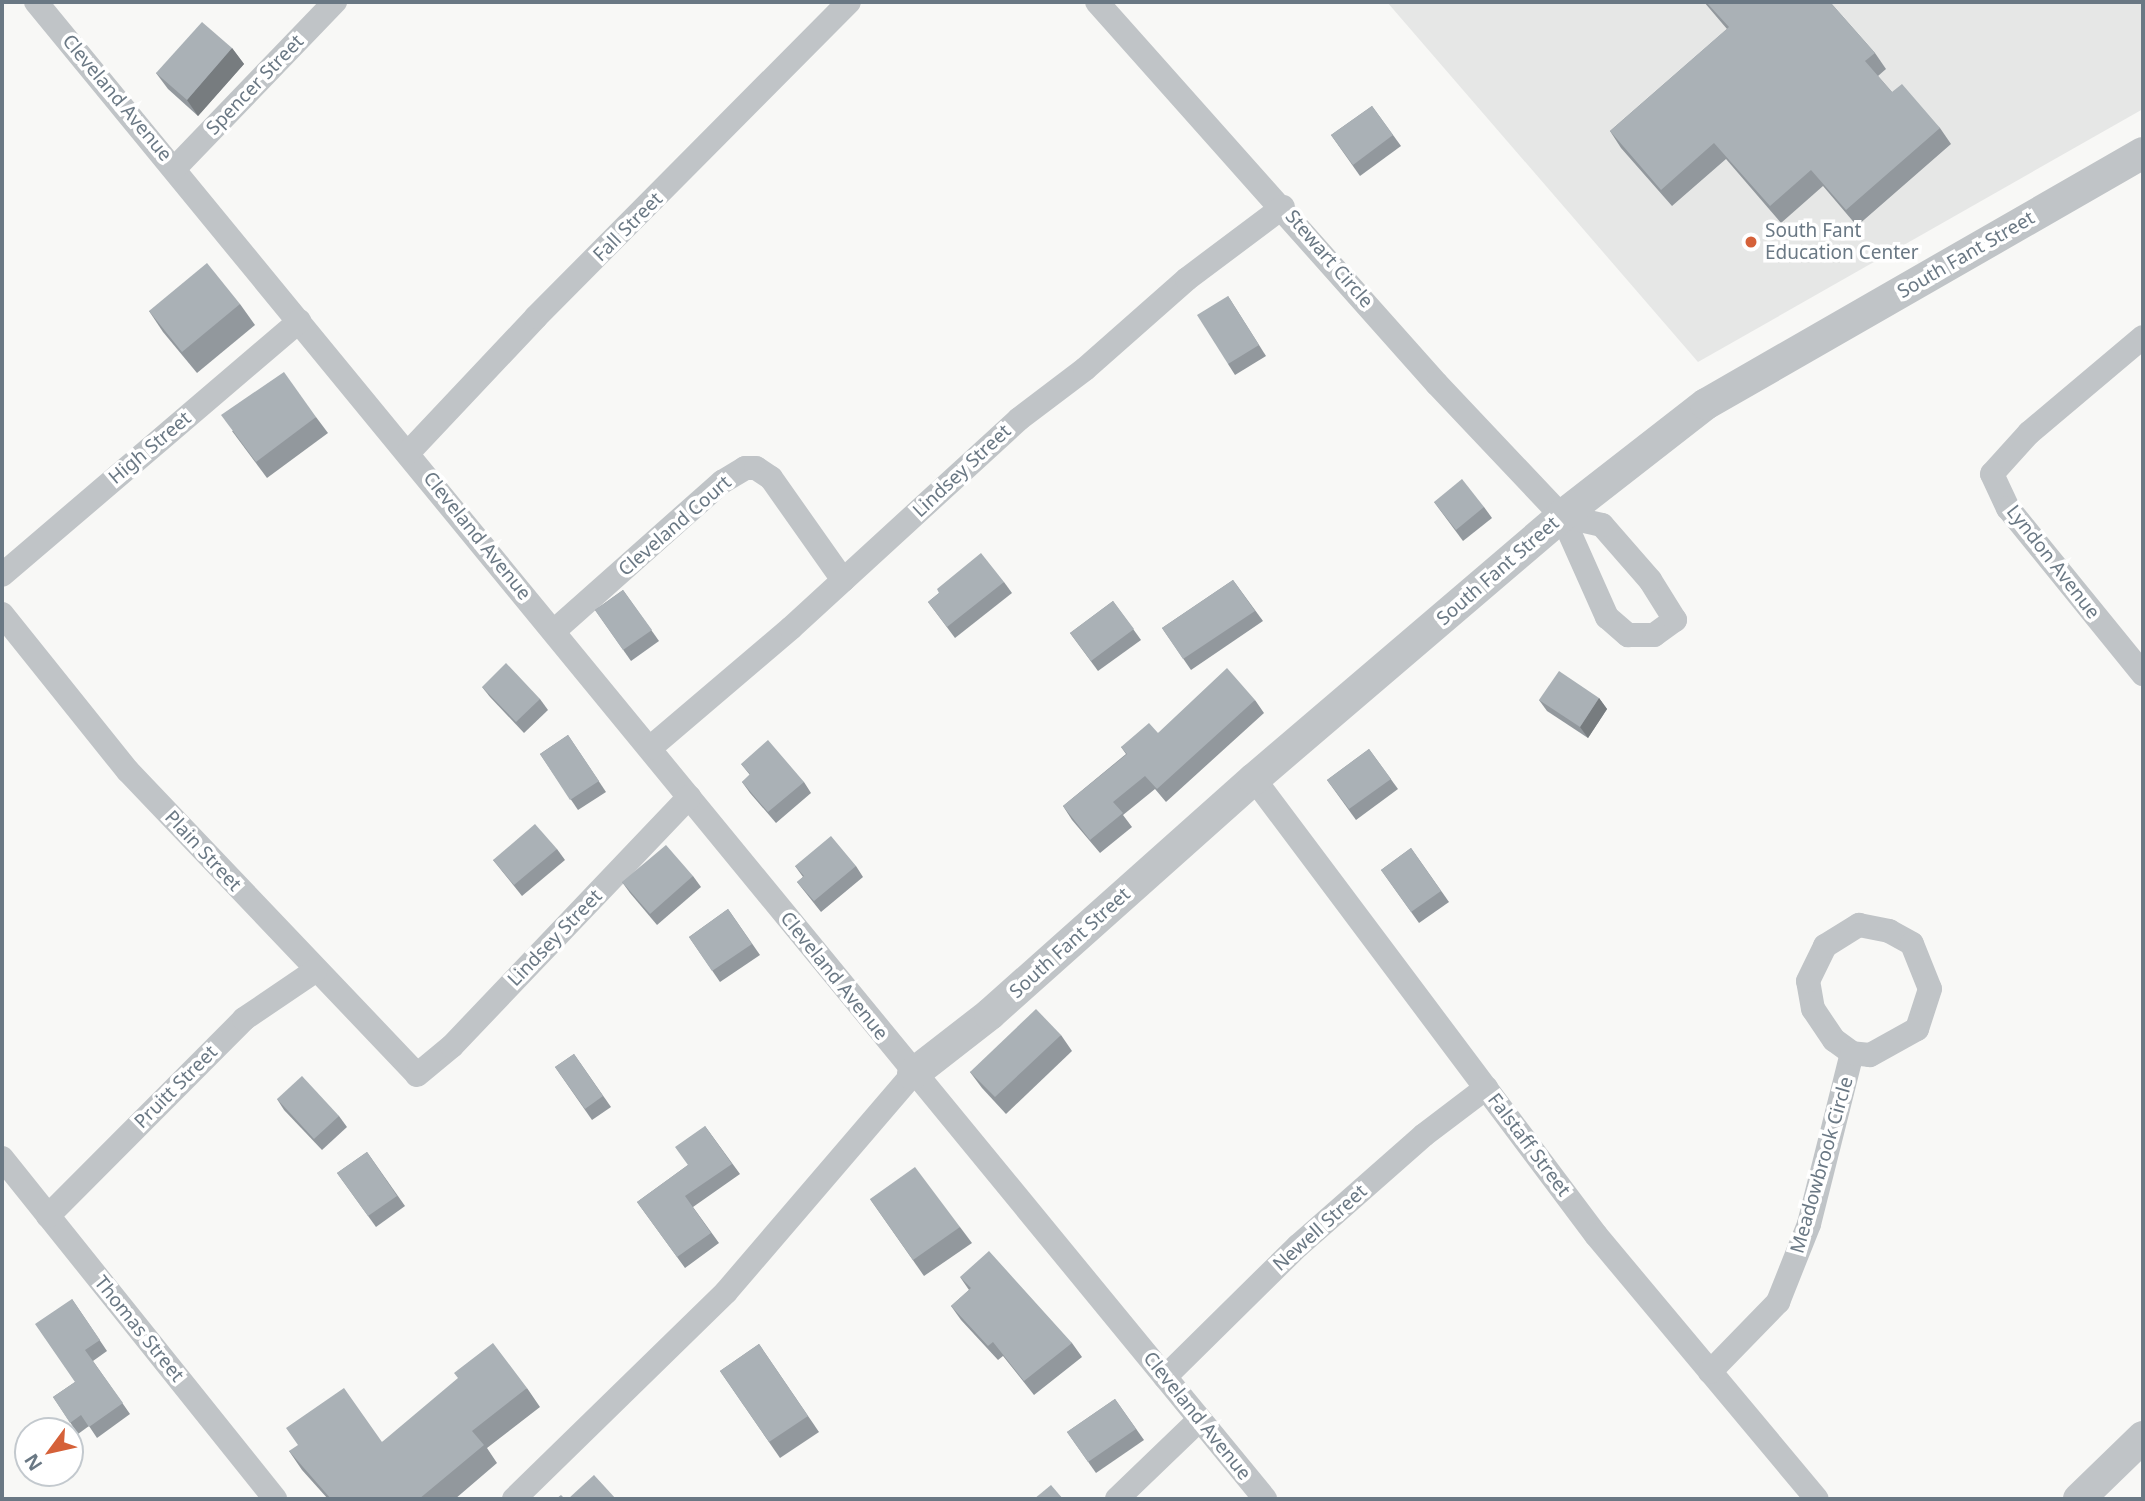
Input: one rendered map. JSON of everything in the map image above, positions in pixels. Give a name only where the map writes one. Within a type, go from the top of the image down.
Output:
[{"type":"street","name":"Cleveland Avenue","points":[[36,2],[650,748],[913,1074],[1265,1499]]},
{"type":"street","name":"Spencer Street","points":[[174,168],[335,2]]},
{"type":"street","name":"Fall Street","points":[[408,453],[849,2]]},
{"type":"street","name":"Stewart Circle","points":[[1097,2],[1283,207],[1437,384],[1562,516],[1607,617],[1628,635],[1654,635],[1675,620],[1650,580],[1602,525],[1562,516]]},
{"type":"street","name":"South Fant Street","points":[[913,1074],[990,1014],[1254,779],[1562,516],[1706,404],[2143,153]]},
{"type":"street","name":"Lindsey Street","points":[[650,748],[843,580],[1019,419],[1085,369],[1187,279],[1283,207]]},
{"type":"street","name":"High Street","points":[[5,566],[299,321]]},
{"type":"street","name":"Lyndon Avenue","points":[[2143,337],[2029,433],[1992,474],[2008,508],[2143,674]]},
{"type":"street","name":"Cleveland Court","points":[[554,631],[722,482],[745,468],[756,468],[771,478],[843,580]]},
{"type":"street","name":"Plain Street","points":[[2,614],[128,771],[315,971],[417,1075]]},
{"type":"street","name":"Falstaff Street","points":[[1254,779],[1596,1235],[1817,1499]]},
{"type":"street","name":"Lindsey Street","points":[[417,1075],[452,1046],[689,797]]},
{"type":"street","name":"Meadowbrook Circle","points":[[1859,925],[1889,931],[1912,944],[1930,989],[1917,1029],[1870,1055],[1852,1053],[1834,1040],[1813,1009],[1808,981],[1825,946],[1859,925]]},
{"type":"street","name":"Pruitt Street","points":[[48,1216],[244,1019],[315,971]]},
{"type":"street","name":"Meadowbrook Circle","points":[[1710,1372],[1778,1302],[1809,1224],[1852,1053]]},
{"type":"street","points":[[514,1499],[726,1292],[913,1074]]},
{"type":"street","name":"Newell Street","points":[[1165,1377],[1298,1246],[1424,1135],[1486,1088]]},
{"type":"street","name":"Thomas Street","points":[[2,1158],[275,1499]]},
{"type":"street","points":[[1117,1499],[1200,1419]]},
{"type":"street","points":[[2079,1499],[2143,1437]]},
{"type":"shaded area","name":"South Fant Education Center","points":[[1387,2],[2143,2],[2143,109],[1698,362]]},
{"type":"building","points":[[1706,2],[1830,2],[1875,53],[1865,61],[1892,92],[1902,84],[1940,128],[1846,210],[1811,170],[1770,206],[1714,143],[1661,190],[1610,131],[1729,27]]},
{"type":"building","points":[[202,22],[232,48],[187,100],[156,73]]},
{"type":"building","points":[[1372,106],[1393,135],[1353,165],[1331,135]]},
{"type":"building","points":[[207,263],[240,304],[182,352],[149,311]]},
{"type":"building","points":[[1228,296],[1259,345],[1228,364],[1197,315]]},
{"type":"building","points":[[284,372],[316,417],[256,462],[221,415]]},
{"type":"building","points":[[1462,479],[1484,507],[1456,530],[1434,502]]},
{"type":"building","points":[[981,553],[1004,582],[947,627],[928,602],[939,593],[937,589]]},
{"type":"building","points":[[1233,580],[1255,611],[1183,659],[1162,628]]},
{"type":"building","points":[[623,590],[652,630],[623,650],[595,610]]},
{"type":"building","points":[[1113,601],[1134,629],[1091,661],[1070,633]]},
{"type":"building","points":[[506,663],[540,699],[516,722],[482,687]]},
{"type":"building","points":[[1227,668],[1255,700],[1157,789],[1145,776],[1113,802],[1123,813],[1090,840],[1063,806],[1127,754],[1121,747],[1149,723],[1158,733]]},
{"type":"building","points":[[1559,671],[1599,698],[1580,727],[1539,700]]},
{"type":"building","points":[[568,735],[599,781],[570,800],[540,754]]},
{"type":"building","points":[[768,740],[804,782],[768,812],[742,782],[750,774],[741,764]]},
{"type":"building","points":[[1369,749],[1391,779],[1349,809],[1327,780]]},
{"type":"building","points":[[535,824],[557,849],[514,885],[493,860]]},
{"type":"building","points":[[831,836],[856,866],[814,901],[797,882],[804,876],[795,866]]},
{"type":"building","points":[[666,845],[693,876],[650,914],[622,882]]},
{"type":"building","points":[[1411,848],[1441,891],[1411,912],[1381,870]]},
{"type":"building","points":[[728,909],[752,944],[712,971],[689,937]]},
{"type":"building","points":[[1036,1009],[1061,1035],[995,1097],[970,1072]]},
{"type":"building","points":[[574,1054],[603,1096],[585,1109],[555,1067]]},
{"type":"building","points":[[302,1076],[339,1116],[314,1139],[277,1099]]},
{"type":"building","points":[[705,1126],[732,1164],[685,1196],[711,1233],[677,1257],[637,1202],[688,1165],[675,1147]]},
{"type":"building","points":[[367,1152],[397,1196],[368,1216],[337,1173]]},
{"type":"building","points":[[915,1167],[960,1227],[913,1260],[870,1199]]},
{"type":"building","points":[[989,1251],[1072,1343],[1024,1381],[993,1342],[988,1346],[951,1306],[971,1288],[960,1277]]},
{"type":"building","points":[[72,1299],[100,1340],[85,1350],[123,1403],[89,1427],[81,1415],[66,1417],[53,1397],[75,1382],[35,1324]]},
{"type":"building","points":[[493,1343],[527,1388],[472,1431],[484,1445],[419,1499],[331,1499],[289,1451],[298,1445],[286,1428],[344,1388],[382,1442],[458,1378],[454,1373]]},
{"type":"building","points":[[759,1344],[808,1416],[769,1442],[720,1371]]},
{"type":"building","points":[[1115,1399],[1136,1429],[1088,1462],[1067,1432]]},
{"type":"building","points":[[594,1475],[616,1499],[568,1499]]},
{"type":"building","points":[[1051,1485],[1063,1499],[1034,1499]]},
{"type":"place","name":"South Fant Education Center","points":[[1751,242]]}]
